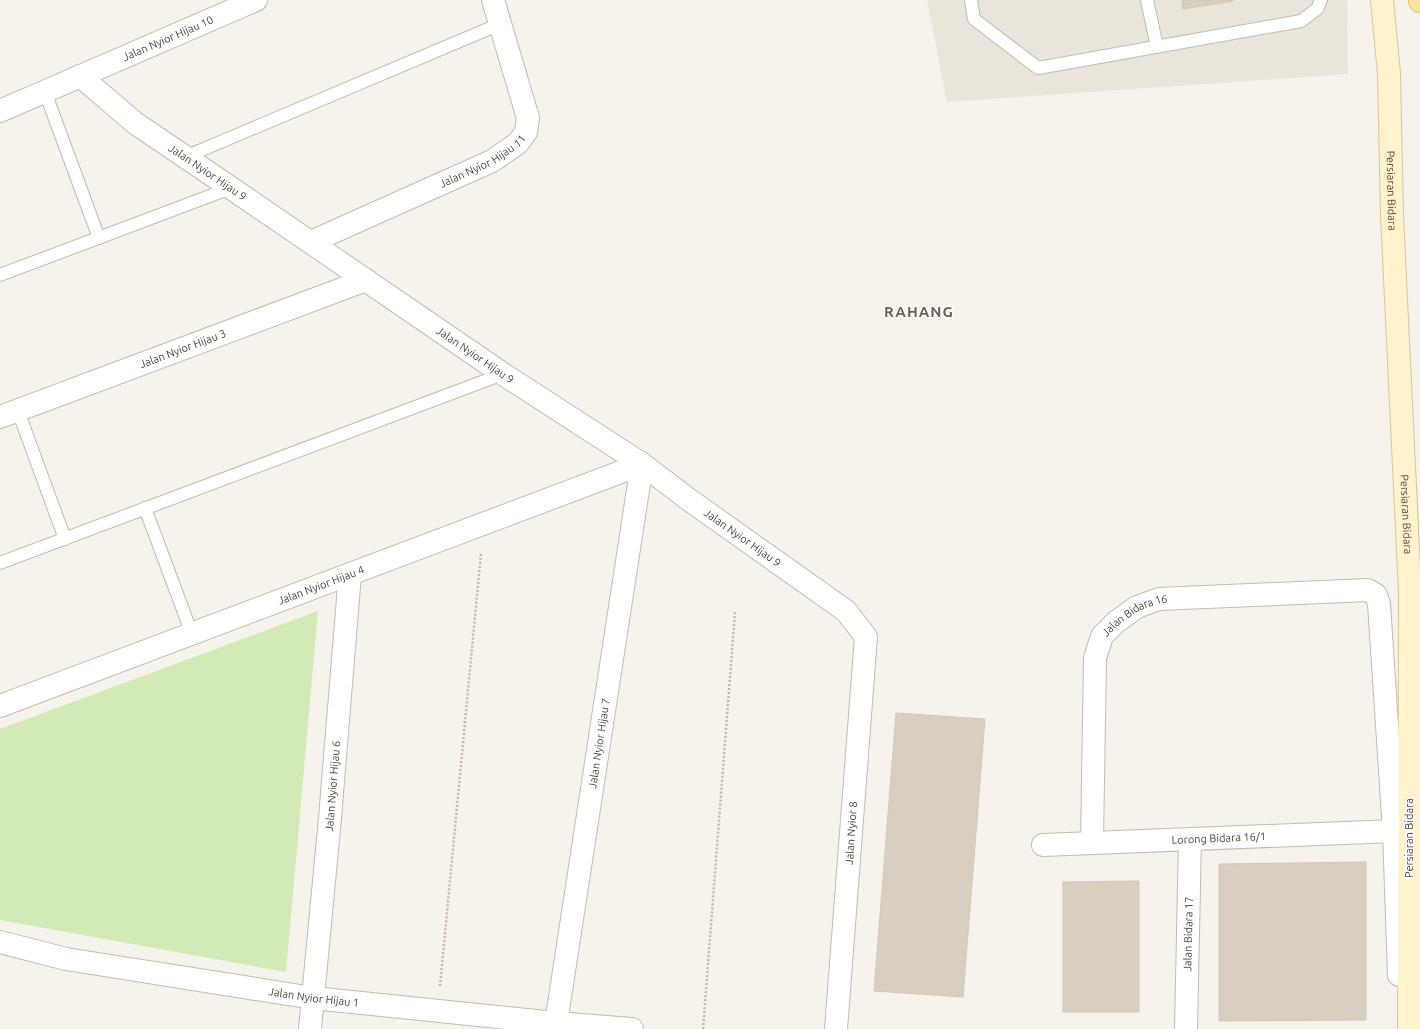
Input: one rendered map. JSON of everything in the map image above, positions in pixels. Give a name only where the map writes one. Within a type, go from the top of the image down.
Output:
[{"type":"main road","name":"Persiaran Bidara","points":[[1382,0],[1389,74],[1392,215],[1410,592],[1409,1029]]},
{"type":"street","name":"Jalan Nyior Hijau 10","points":[[0,111],[256,0]]},
{"type":"street","name":"Jalan Nyior Hijau 11","points":[[311,242],[492,162],[518,143],[526,132],[528,118],[493,0]]},
{"type":"street","name":"Jalan Nyior Hijau 9","points":[[80,76],[135,123],[503,374],[642,464],[688,499],[846,611],[866,637]]},
{"type":"street","name":"Jalan Nyior Hijau 3","points":[[9,414],[366,280]]},
{"type":"street","name":"Jalan Nyior Hijau 4","points":[[0,706],[642,464]]},
{"type":"street","name":"Jalan Nyior Hijau 7","points":[[556,1023],[642,464]]},
{"type":"street","name":"Jalan Nyior Hijau 6","points":[[310,1029],[350,574]]},
{"type":"street","name":"Jalan Bidara 16","points":[[1092,843],[1095,658],[1102,636],[1116,622],[1137,607],[1159,599],[1368,590],[1376,595],[1380,604],[1394,831]]},
{"type":"street","name":"Jalan Nyior 8","points":[[836,1029],[866,637]]},
{"type":"street","name":"Lorong Bidara 16/1","points":[[1043,845],[1394,831]]},
{"type":"street","points":[[1394,831],[1401,1029]]},
{"type":"street","name":"Jalan Bidara 17","points":[[1186,1029],[1190,839]]},
{"type":"street","name":"Jalan Nyior Hijau 1","points":[[0,942],[66,959],[313,998],[556,1023],[632,1029]]},
{"type":"lane","points":[[970,0],[974,19],[1038,68],[1301,21],[1317,9],[1321,0]]},
{"type":"lane","points":[[1148,0],[1157,47]]},
{"type":"lane","points":[[185,157],[500,24]]},
{"type":"lane","points":[[45,92],[99,238]]},
{"type":"lane","points":[[0,275],[232,188]]},
{"type":"lane","points":[[0,563],[503,374]]},
{"type":"lane","points":[[9,414],[65,539]]},
{"type":"lane","points":[[146,508],[192,634]]},
{"type":"path","points":[[438,1010],[483,524]]},
{"type":"path","points":[[703,1029],[735,612]]},
{"type":"shaded area","points":[[927,0],[1347,0],[1348,74],[947,102]]},
{"type":"green space","points":[[318,611],[286,972],[0,920],[0,729]]},
{"type":"building","points":[[1182,0],[1232,0],[1233,1],[1183,9]]},
{"type":"building","points":[[896,713],[985,719],[963,997],[874,991]]},
{"type":"building","points":[[1366,862],[1366,1020],[1219,1021],[1219,864]]},
{"type":"building","points":[[1139,881],[1139,1012],[1063,1012],[1063,882]]},
{"type":"district","name":"RAHANG","points":[[919,312]]}]
